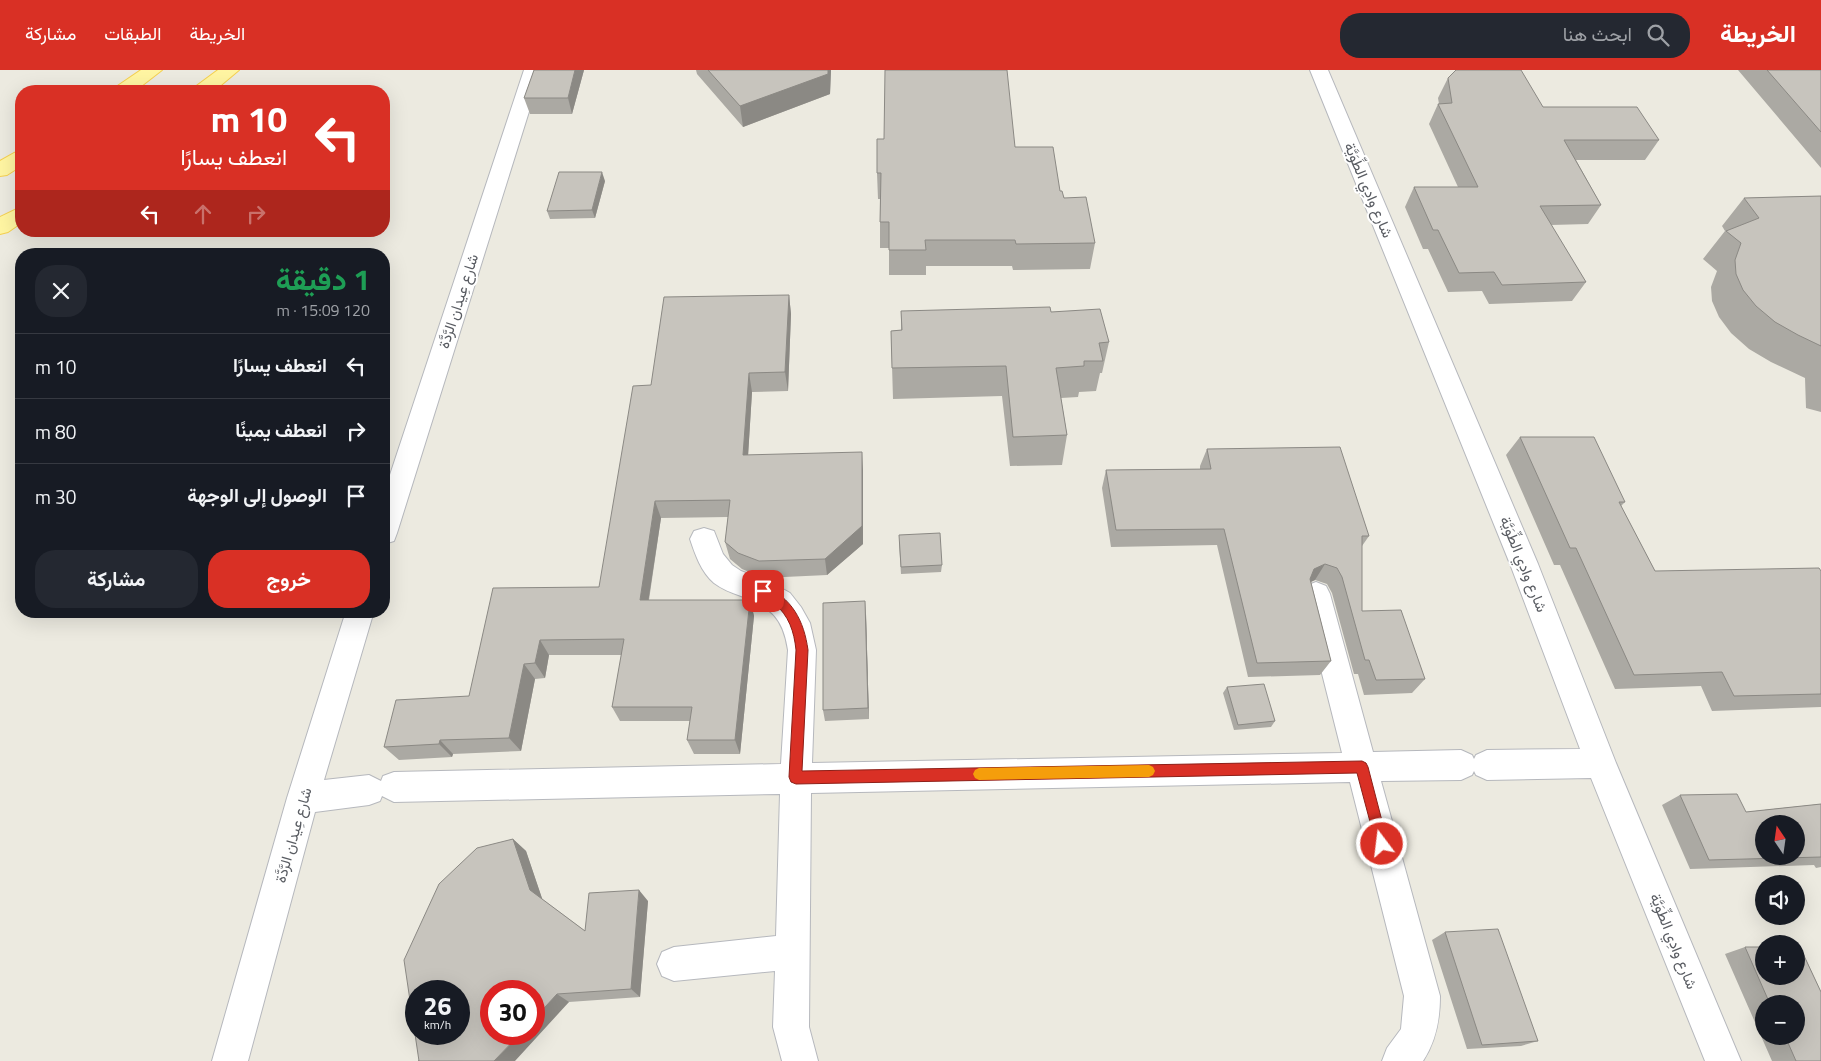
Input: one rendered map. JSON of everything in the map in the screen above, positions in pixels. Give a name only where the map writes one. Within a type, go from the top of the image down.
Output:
[{"type":"main road","points":[[132,85],[153,70]]},
{"type":"main road","points":[[210,85],[230,70]]},
{"type":"main road","points":[[0,170],[15,161]]},
{"type":"main road","points":[[0,227],[15,218]]},
{"type":"street","name":"شارع عِيدان الرَّدَّة","points":[[390,514],[533,70]]},
{"type":"street","name":"شارع وادِي الطِّوَيَّة","points":[[1319,70],[1524,564],[1601,763],[1723,1061]]},
{"type":"street","points":[[704,539],[712,562],[721,573],[733,581],[763,591],[777,599],[788,610],[800,634],[802,650],[791,952],[791,1027],[800,1061]]},
{"type":"street","points":[[1316,594],[1422,996],[1423,1016],[1419,1035],[1400,1061]]},
{"type":"street","name":"شارع عِيدان الرَّدَّة","points":[[230,1061],[303,798],[358,618]]},
{"type":"street","points":[[303,798],[382,788],[796,777],[1601,763]]},
{"type":"street","points":[[674,964],[791,952]]},
{"type":"building","points":[[534,70],[575,70],[568,98],[524,98]]},
{"type":"building","points":[[708,70],[828,70],[828,74],[740,106]]},
{"type":"building","points":[[885,70],[1007,70],[1015,147],[1053,147],[1060,191],[1062,191],[1064,198],[1086,197],[1095,243],[1016,244],[1015,240],[925,240],[926,250],[889,250],[889,222],[880,222],[881,173],[877,173],[877,139],[884,139]]},
{"type":"building","points":[[1456,70],[1521,70],[1543,107],[1637,107],[1659,140],[1564,140],[1601,205],[1540,206],[1586,282],[1502,285],[1494,272],[1459,273],[1438,230],[1433,230],[1414,187],[1478,187],[1438,104],[1452,103],[1448,78]]},
{"type":"building","points":[[1767,70],[1821,70],[1821,132]]},
{"type":"building","points":[[559,172],[602,172],[592,210],[547,211]]},
{"type":"building","points":[[1821,196],[1821,346],[1775,322],[1756,306],[1743,290],[1736,274],[1735,260],[1741,243],[1726,231],[1759,218],[1744,198]]},
{"type":"building","points":[[789,295],[785,372],[749,373],[743,455],[862,452],[862,526],[825,559],[759,561],[738,553],[725,542],[730,500],[655,501],[640,600],[750,600],[735,740],[687,740],[692,707],[612,707],[624,639],[540,640],[535,663],[524,664],[509,738],[440,740],[439,744],[384,747],[396,700],[469,696],[493,588],[599,587],[633,386],[651,385],[664,297]]},
{"type":"building","points":[[1050,307],[1051,312],[1100,309],[1109,342],[1099,343],[1103,361],[1084,361],[1084,366],[1056,368],[1067,435],[1013,437],[1006,366],[892,368],[891,331],[902,330],[901,311]]},
{"type":"building","points":[[1520,437],[1594,437],[1625,502],[1619,502],[1655,571],[1819,568],[1821,571],[1821,694],[1734,696],[1722,672],[1634,675],[1576,548],[1570,548]]},
{"type":"building","points":[[1340,447],[1369,536],[1362,536],[1362,611],[1401,610],[1425,679],[1376,680],[1369,660],[1365,660],[1342,577],[1337,568],[1325,564],[1314,569],[1310,579],[1331,661],[1257,663],[1224,529],[1116,530],[1106,470],[1211,469],[1207,449]]},
{"type":"building","points":[[940,533],[942,565],[901,567],[899,535]]},
{"type":"building","points":[[865,601],[868,708],[823,710],[823,603]]},
{"type":"building","points":[[1264,684],[1275,721],[1238,725],[1227,687]]},
{"type":"building","points":[[1737,794],[1746,812],[1821,804],[1821,857],[1805,857],[1805,815],[1755,815],[1755,859],[1709,860],[1680,795]]},
{"type":"building","points":[[513,839],[530,890],[585,931],[589,893],[639,890],[631,989],[557,994],[545,1007],[545,980],[480,980],[480,1045],[509,1045],[494,1061],[419,1061],[417,1045],[470,1045],[470,980],[407,980],[404,960],[439,884],[477,848]]},
{"type":"building","points":[[1498,929],[1538,1041],[1482,1045],[1445,932]]},
{"type":"building","points":[[1745,947],[1755,947],[1755,970]]},
{"type":"building","points":[[1805,958],[1821,992],[1821,1061],[1796,1061],[1789,1045],[1805,1045],[1805,995],[1766,995],[1762,985],[1805,985]]},
{"type":"slow traffic","points":[[979,774],[1149,771]]},
{"type":"route","points":[[763,591],[777,599],[788,610],[800,634],[802,650],[796,777],[1362,767],[1382,844]]}]
